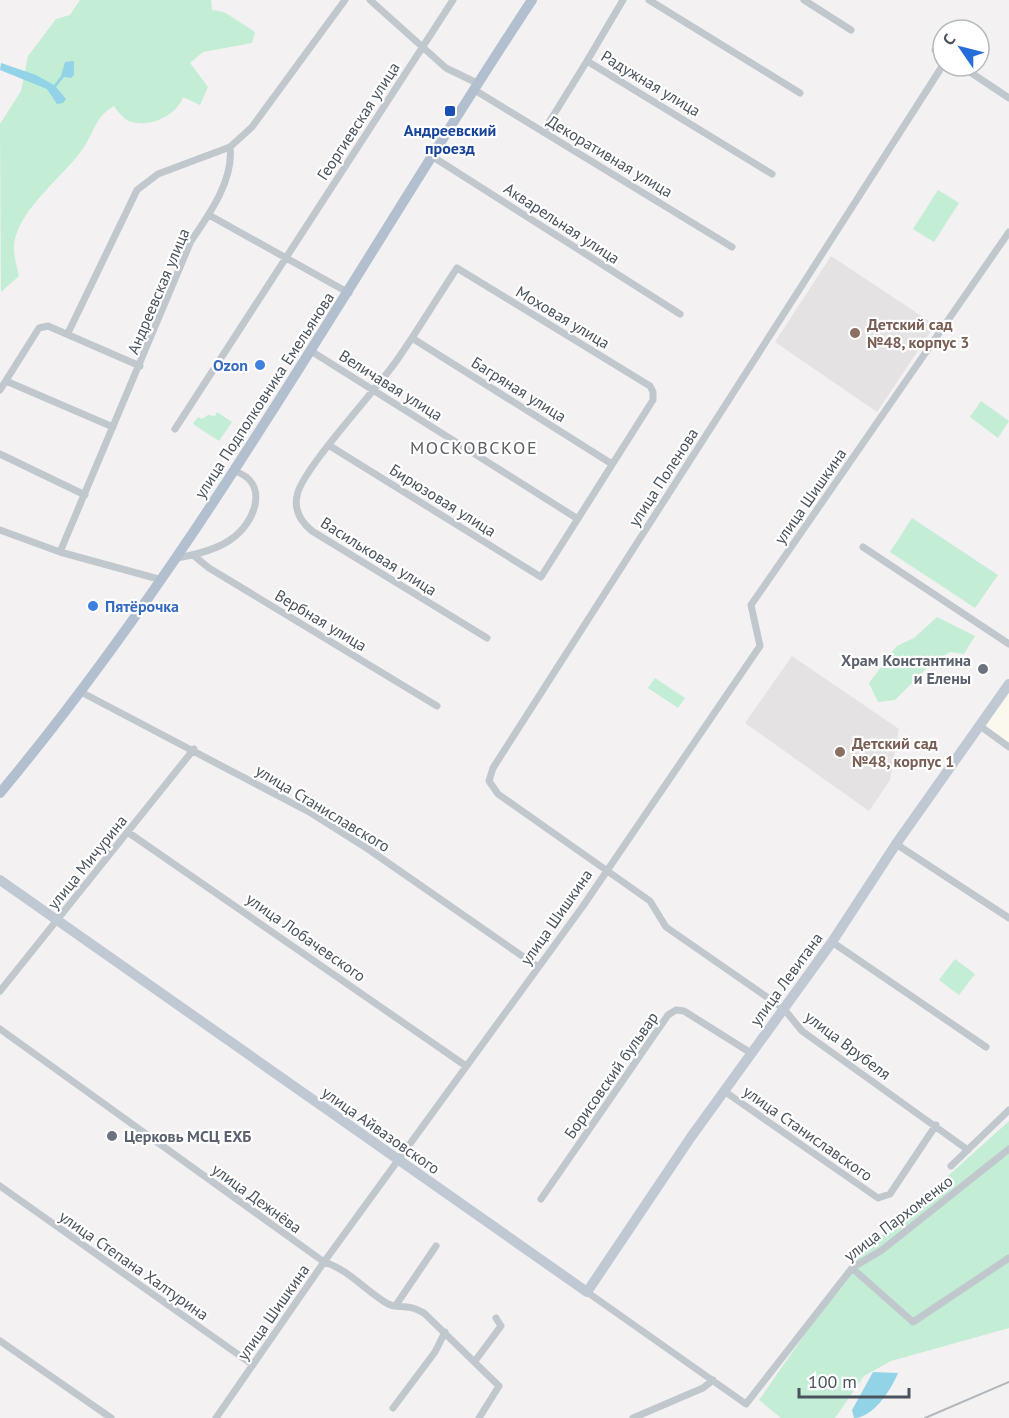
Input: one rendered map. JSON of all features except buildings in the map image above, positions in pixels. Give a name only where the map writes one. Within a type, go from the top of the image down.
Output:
[{"type":"main road","name":"улица Подполковника Емельянова","points":[[0,792],[81,692],[177,558],[349,293],[430,155],[532,0]]},
{"type":"street","points":[[68,333],[137,190],[158,174],[230,147],[252,127],[345,0]]},
{"type":"street","name":"Декоративная улица","points":[[370,0],[446,68],[543,132],[732,247]]},
{"type":"street","name":"Георгиевская улица","points":[[176,429],[453,0]]},
{"type":"street","points":[[587,61],[623,0]]},
{"type":"street","points":[[649,0],[800,93]]},
{"type":"street","points":[[804,0],[851,30]]},
{"type":"street","name":"Радужная улица","points":[[543,132],[587,61],[771,174]]},
{"type":"street","name":"улица Поленова","points":[[606,869],[493,790],[489,782],[491,773],[935,78]]},
{"type":"street","points":[[979,78],[1009,98]]},
{"type":"street","name":"Андреевская улица","points":[[60,552],[191,241],[209,215],[232,163],[230,147]]},
{"type":"street","name":"Акварельная улица","points":[[430,155],[680,314]]},
{"type":"street","points":[[209,215],[349,293]]},
{"type":"street","name":"улица Шишкина","points":[[216,1418],[324,1262],[583,906],[760,645],[751,605],[1009,232]]},
{"type":"street","name":"Моховая улица","points":[[330,446],[375,391],[456,268],[650,386],[653,400],[542,577]]},
{"type":"street","points":[[0,390],[39,328],[48,326],[140,366]]},
{"type":"street","name":"Багряная улица","points":[[412,338],[612,464]]},
{"type":"street","name":"Величавая улица","points":[[311,351],[579,519]]},
{"type":"street","points":[[6,381],[114,427]]},
{"type":"street","name":"Бирюзовая улица","points":[[330,446],[542,577]]},
{"type":"street","name":"Васильковая улица","points":[[330,446],[303,480],[297,494],[296,508],[302,523],[487,638]]},
{"type":"street","points":[[0,454],[85,495]]},
{"type":"street","points":[[177,558],[193,555],[230,540],[240,531],[257,501],[257,490],[250,480],[234,471]]},
{"type":"street","points":[[0,530],[60,552],[162,580]]},
{"type":"street","points":[[863,547],[1009,644]]},
{"type":"street","name":"Вербная улица","points":[[193,555],[209,568],[437,706]]},
{"type":"street","name":"улица Левитана","points":[[587,1292],[724,1091],[832,942],[896,844],[1009,684]]},
{"type":"street","name":"улица Станиславского","points":[[81,692],[194,749],[321,819],[538,967]]},
{"type":"street","points":[[980,726],[1009,747]]},
{"type":"street","name":"улица Мичурина","points":[[0,990],[194,749]]},
{"type":"street","name":"улица Лобачевского","points":[[129,832],[466,1065]]},
{"type":"street","points":[[896,844],[1009,918]]},
{"type":"street","name":"улица Врубеля","points":[[606,869],[650,901],[666,927],[784,1009],[802,1031],[968,1150]]},
{"type":"street","name":"улица Айвазовского","points":[[0,880],[746,1404]]},
{"type":"street","points":[[832,942],[986,1047]]},
{"type":"street","name":"Борисовский бульвар","points":[[541,1199],[668,1015],[676,1010],[684,1011],[751,1053]]},
{"type":"street","name":"улица Дежнёва","points":[[0,1029],[324,1262],[391,1305],[413,1306],[476,1360],[499,1386],[479,1418]]},
{"type":"street","name":"улица Станиславского","points":[[724,1091],[878,1198]]},
{"type":"street","points":[[951,1166],[1009,1110]]},
{"type":"street","name":"улица Пархоменко","points":[[878,1198],[890,1194],[936,1125]]},
{"type":"street","name":"улица Пархоменко","points":[[746,1404],[852,1268],[882,1250],[1009,1149]]},
{"type":"street","name":"улица Степана Халтурина","points":[[0,1186],[253,1365]]},
{"type":"street","points":[[396,1305],[436,1246]]},
{"type":"street","points":[[852,1268],[913,1322],[1009,1258]]},
{"type":"street","points":[[476,1360],[501,1326],[496,1318]]},
{"type":"street","points":[[393,1408],[435,1352],[445,1332]]},
{"type":"street","points":[[0,1341],[111,1418]]},
{"type":"street","points":[[633,1418],[703,1388],[713,1380]]},
{"type":"shaded area","name":"Детский сад №48, корпус 3","points":[[831,256],[935,325],[877,412],[775,342]]},
{"type":"shaded area","name":"Детский сад №48, корпус 1","points":[[792,656],[899,729],[890,780],[869,811],[745,723]]},
{"type":"shaded area","points":[[1009,691],[1009,743],[985,726]]},
{"type":"green space","points":[[80,0],[211,0],[212,10],[224,12],[255,32],[252,43],[203,52],[190,63],[208,87],[200,105],[183,97],[180,104],[168,115],[143,123],[127,120],[114,106],[103,115],[74,161],[30,209],[16,236],[14,249],[19,276],[1,292],[0,124],[21,91],[28,56],[56,19],[70,15]]},
{"type":"green space","points":[[938,190],[959,203],[934,242],[913,229]]},
{"type":"green space","points":[[981,401],[1009,421],[998,438],[970,417]]},
{"type":"green space","points":[[217,412],[232,422],[219,441],[193,424],[198,417],[202,419],[208,415],[215,416]]},
{"type":"green space","points":[[912,518],[998,575],[975,608],[890,552]]},
{"type":"green space","points":[[937,617],[975,636],[964,654],[950,652],[931,664],[895,700],[878,702],[869,683],[897,646],[914,638]]},
{"type":"green space","points":[[655,678],[685,698],[678,708],[648,688]]},
{"type":"green space","points":[[955,959],[975,974],[959,995],[939,980]]},
{"type":"green space","points":[[1009,1121],[1009,1328],[891,1361],[864,1376],[835,1418],[781,1418],[759,1400],[861,1254]]},
{"type":"water","points":[[74,61],[74,75],[71,78],[64,77],[56,87],[66,99],[63,103],[57,104],[47,89],[0,70],[1,63],[36,75],[54,85],[61,76],[65,62]]},
{"type":"water","points":[[873,1372],[898,1373],[880,1402],[868,1413],[854,1418],[852,1410]]},
{"type":"railway","points":[[925,1418],[1009,1382]]},
{"type":"place","name":"Андреевский проезд","points":[[450,111]]},
{"type":"place","name":"Детский сад №48, корпус 3","points":[[855,333]]},
{"type":"place","name":"Ozon","points":[[260,365]]},
{"type":"place","name":"Пятёрочка","points":[[93,606]]},
{"type":"place","name":"Храм Константина и Елены","points":[[983,669]]},
{"type":"place","name":"Детский сад №48, корпус 1","points":[[840,752]]},
{"type":"place","name":"Церковь МСЦ ЕХБ","points":[[112,1136]]},
{"type":"district","name":"МОСКОВСКОЕ","points":[[474,448]]}]
